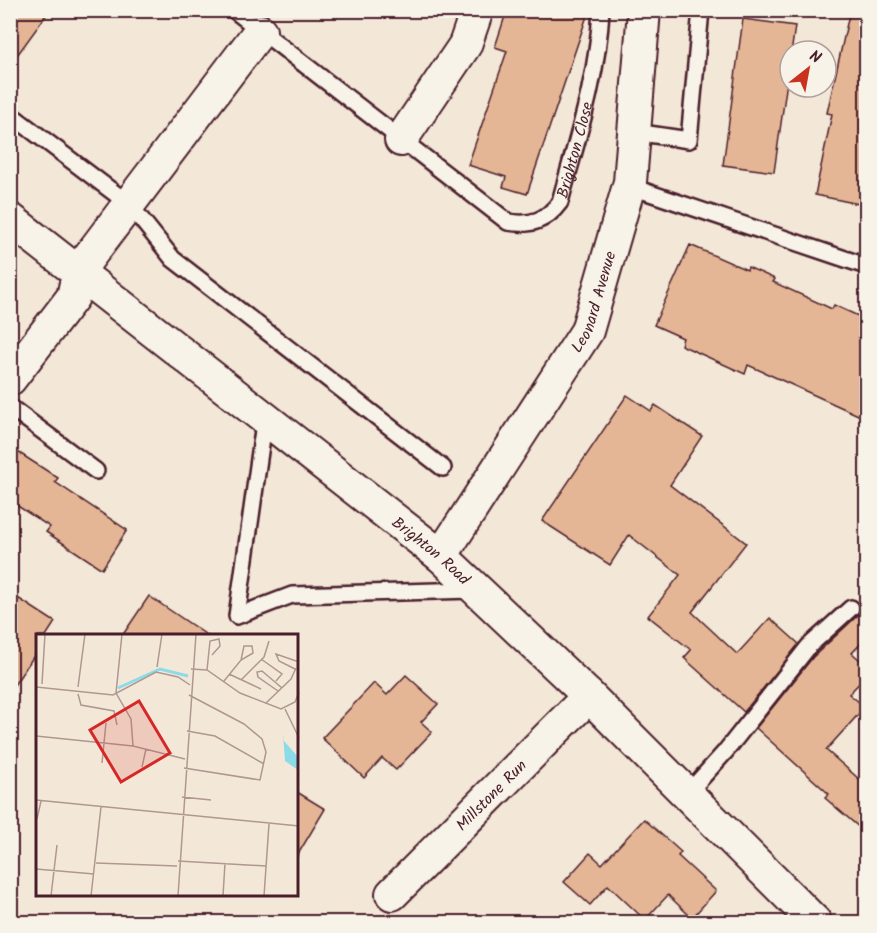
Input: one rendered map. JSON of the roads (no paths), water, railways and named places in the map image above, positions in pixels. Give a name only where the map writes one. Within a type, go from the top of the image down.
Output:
[{"type":"street","points":[[401,141],[465,45],[477,10]]},
{"type":"street","name":"Leonard Avenue","points":[[441,556],[586,332],[629,186],[644,10]]},
{"type":"street","points":[[10,379],[74,297],[79,270],[260,31]]},
{"type":"street","name":"Brighton Road","points":[[10,219],[79,270],[441,556],[589,696],[816,922]]},
{"type":"street","name":"Millstone Run","points":[[392,894],[589,696]]},
{"type":"lane","name":"Brighton Close","points":[[234,10],[508,222],[527,225],[550,215],[560,202],[600,44],[602,10]]},
{"type":"lane","points":[[635,132],[689,140],[701,10]]},
{"type":"lane","points":[[10,114],[129,204],[173,259],[443,468]]},
{"type":"lane","points":[[629,186],[867,266]]},
{"type":"lane","points":[[10,408],[96,471]]},
{"type":"lane","points":[[265,416],[237,616],[292,595],[477,590]]},
{"type":"lane","points":[[687,794],[725,752],[809,646],[850,608]]}]
